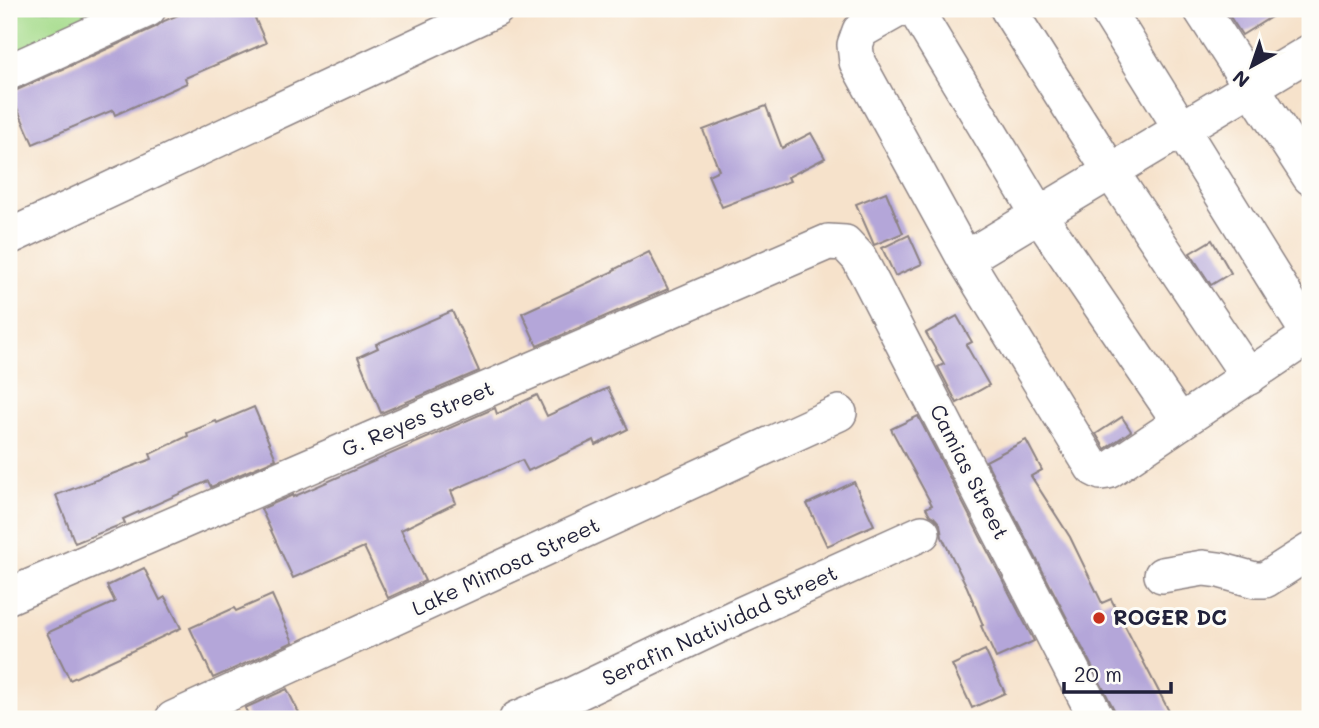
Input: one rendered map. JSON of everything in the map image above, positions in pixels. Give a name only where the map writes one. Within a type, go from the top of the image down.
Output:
[{"type":"street","points":[[9,72],[148,9]]},
{"type":"street","points":[[9,237],[496,9]]},
{"type":"street","points":[[899,9],[860,31],[855,45],[857,62],[965,259],[1093,468],[1101,472],[1108,471],[1310,335],[1107,9]]},
{"type":"street","points":[[915,9],[1039,215],[1180,422]]},
{"type":"street","points":[[1008,9],[1111,172],[1249,377]]},
{"type":"street","points":[[1201,9],[1310,177]]},
{"type":"street","points":[[965,259],[1310,52]]},
{"type":"street","name":"G. Reyes Street","points":[[9,596],[828,242]]},
{"type":"street","name":"Camias Street","points":[[828,242],[845,243],[859,258],[1097,719]]},
{"type":"street","name":"Lake Mimosa Street","points":[[173,719],[839,413]]},
{"type":"street","name":"Serafin Natividad Street","points":[[517,719],[922,533]]},
{"type":"street","points":[[1162,575],[1203,568],[1265,580],[1310,551]]},
{"type":"green space","points":[[9,9],[118,9],[9,57]]},
{"type":"building","points":[[192,9],[251,9],[266,43],[185,78],[187,83],[115,115],[113,110],[33,144],[10,92]]},
{"type":"building","points":[[1225,9],[1284,9],[1242,35]]},
{"type":"building","points":[[766,106],[782,148],[811,133],[825,158],[788,177],[790,181],[722,207],[708,175],[719,170],[703,130]]},
{"type":"building","points":[[886,192],[903,233],[874,245],[856,204]]},
{"type":"building","points":[[909,235],[922,264],[895,276],[882,248]]},
{"type":"building","points":[[1212,240],[1231,273],[1211,285],[1190,253]]},
{"type":"building","points":[[649,252],[668,289],[537,346],[522,313]]},
{"type":"building","points":[[452,311],[479,371],[381,413],[358,357],[378,348],[376,344]]},
{"type":"building","points":[[957,316],[972,342],[966,345],[989,385],[957,403],[938,367],[944,364],[926,333]]},
{"type":"building","points":[[608,388],[628,429],[596,445],[594,440],[528,471],[522,460],[451,491],[456,503],[401,530],[425,581],[388,598],[364,547],[293,578],[261,509],[495,408],[497,414],[537,395],[547,416]]},
{"type":"building","points":[[254,407],[276,459],[211,487],[208,481],[123,519],[125,523],[75,543],[56,495],[152,459],[150,454],[188,436],[187,433]]},
{"type":"building","points":[[918,416],[1034,641],[996,658],[967,587],[942,537],[940,524],[926,508],[932,505],[891,429]]},
{"type":"building","points":[[1122,417],[1131,431],[1105,449],[1096,434]]},
{"type":"building","points":[[1026,440],[1042,470],[1031,476],[1070,537],[1102,603],[1111,599],[1173,719],[1119,719],[986,461]]},
{"type":"building","points":[[854,482],[874,525],[827,546],[807,504]]},
{"type":"building","points":[[144,568],[160,600],[165,597],[181,628],[70,680],[47,633],[115,602],[107,586]]},
{"type":"building","points":[[272,595],[293,642],[213,678],[190,628],[234,608],[236,611]]},
{"type":"building","points":[[985,650],[1005,693],[972,708],[952,665]]},
{"type":"building","points":[[287,689],[302,719],[250,719],[245,708]]},
{"type":"place","name":"ROGER DC","points":[[1099,618]]}]
